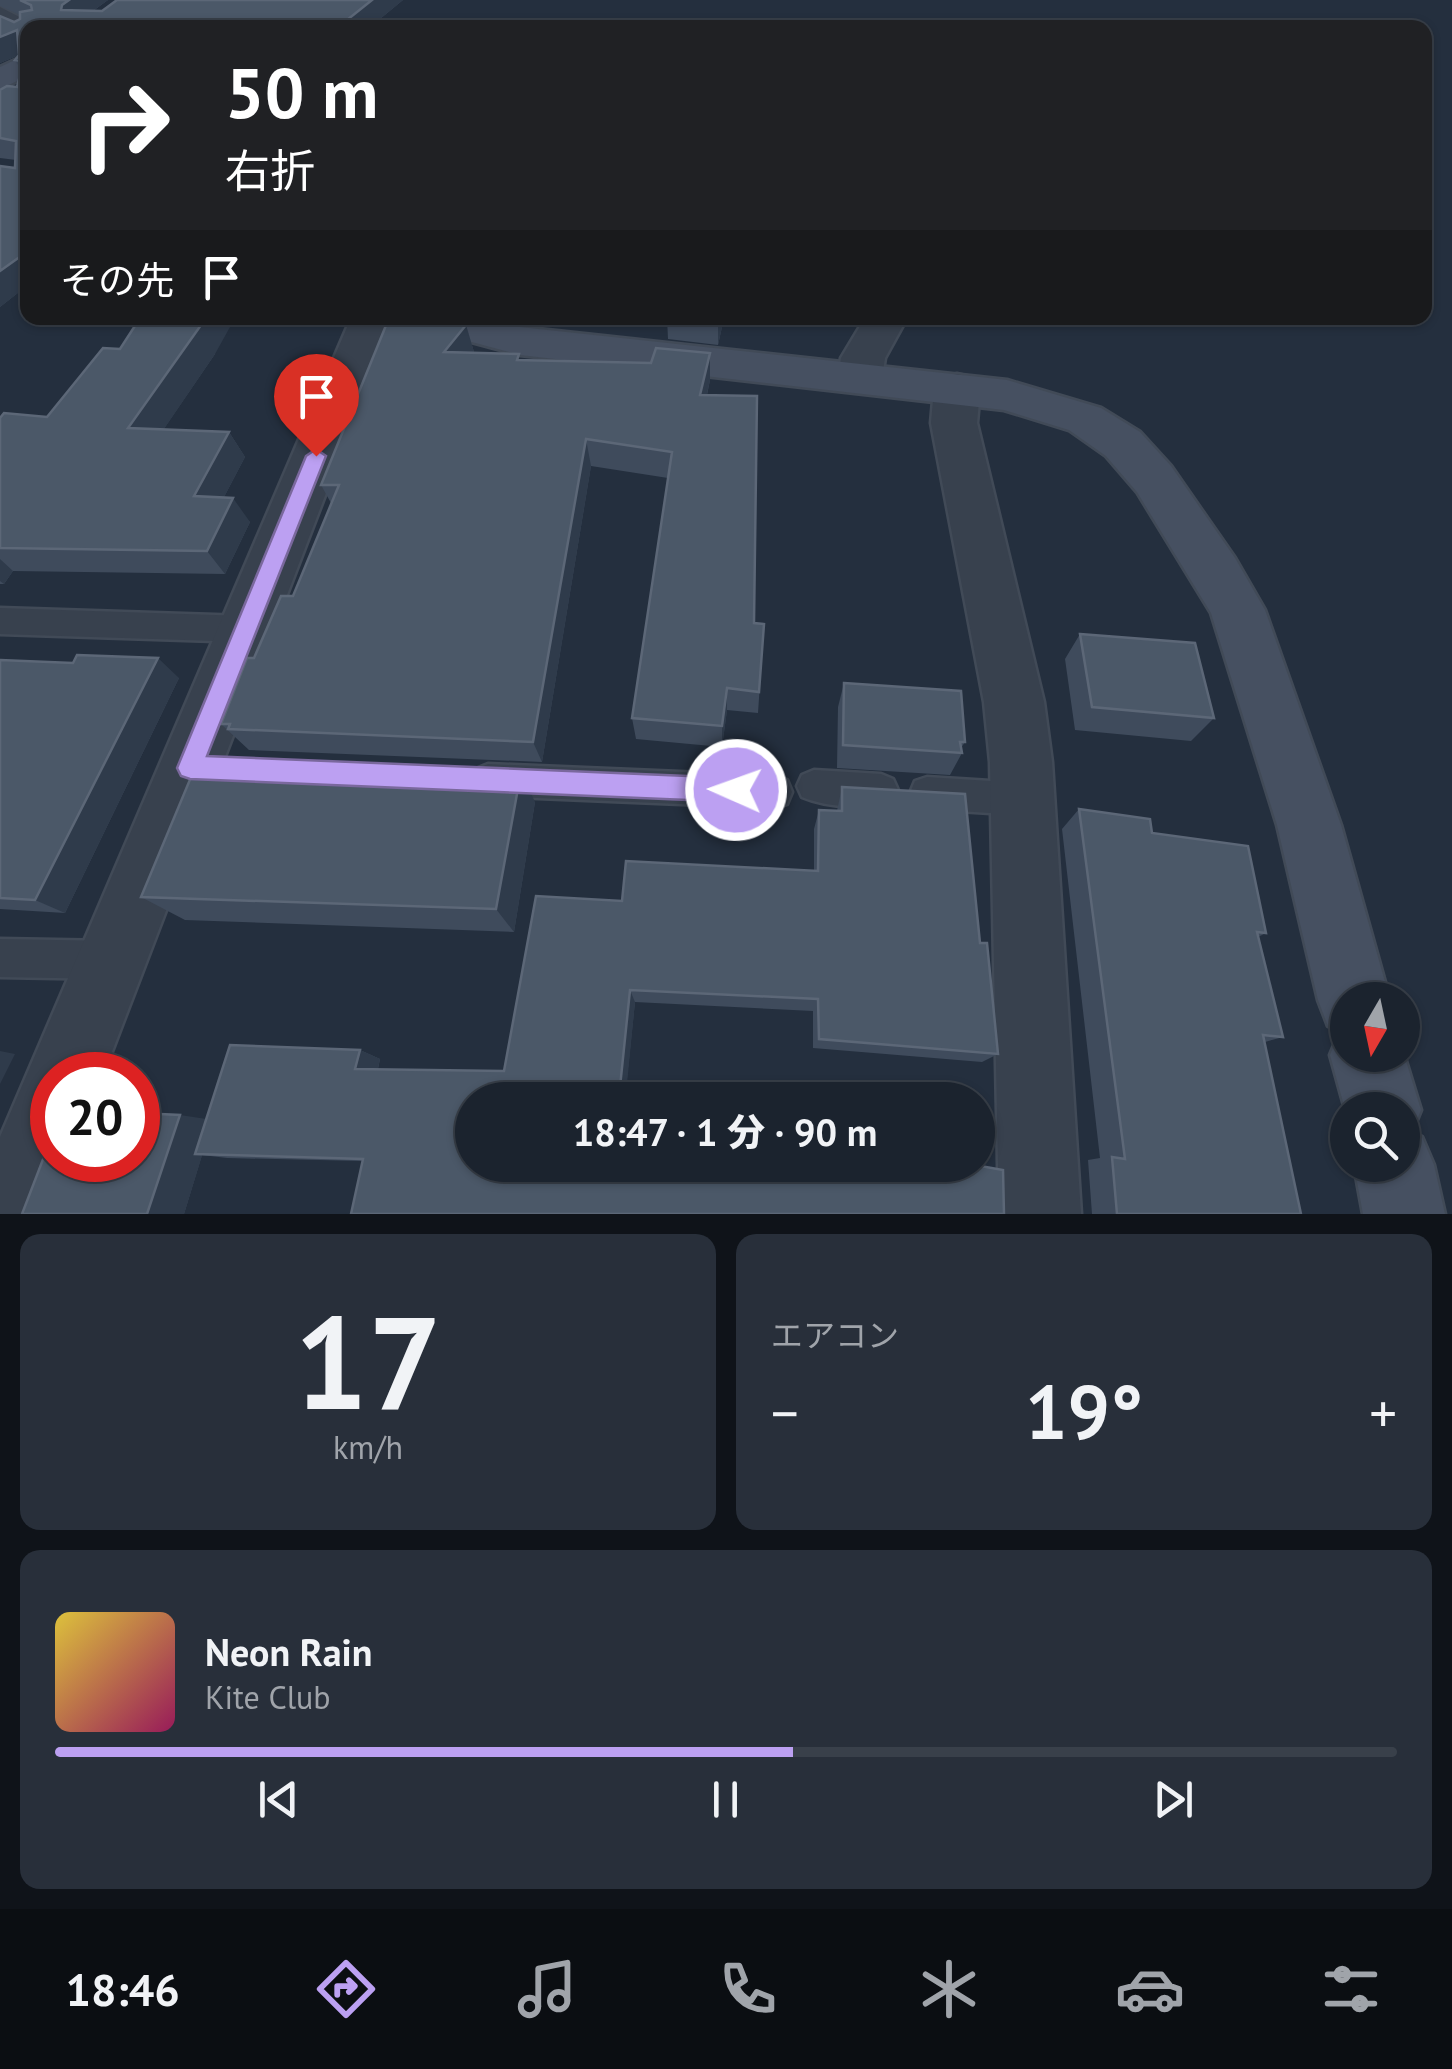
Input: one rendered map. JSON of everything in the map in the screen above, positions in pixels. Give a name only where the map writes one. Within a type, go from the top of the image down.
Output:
[{"type":"main road","points":[[458,325],[520,341],[1008,395],[1048,404],[1085,419],[1123,444],[1154,479],[1237,610],[1309,825],[1349,982]]},
{"type":"main road","points":[[1397,1182],[1404,1214]]},
{"type":"street","points":[[74,1052],[112,960],[210,768],[246,628],[369,325]]},
{"type":"street","points":[[860,377],[862,358],[882,325]]},
{"type":"street","points":[[957,390],[954,423],[1014,702],[1022,798],[1040,1214]]},
{"type":"street","points":[[9,1214],[30,1161]]},
{"type":"lane","points":[[0,621],[246,628]]},
{"type":"lane","points":[[463,779],[775,792]]},
{"type":"lane","points":[[814,786],[1022,798]]},
{"type":"lane","points":[[0,958],[112,960]]},
{"type":"building","points":[[20,0],[69,0],[61,10],[102,11],[117,0],[372,0],[347,20],[20,20],[20,61],[15,60],[19,55],[17,30],[0,37],[0,16],[14,22],[20,19],[20,12],[32,10],[31,5]]},
{"type":"building","points":[[19,79],[20,257],[0,271],[0,166],[15,168],[16,141],[0,138],[0,90],[17,87]]},
{"type":"building","points":[[135,325],[201,325],[128,428],[229,432],[194,496],[233,498],[207,551],[0,548],[0,418],[4,413],[47,417],[103,348],[120,349]]},
{"type":"building","points":[[386,325],[466,325],[444,352],[519,354],[517,360],[651,363],[656,348],[710,353],[700,395],[757,396],[754,623],[764,624],[759,692],[727,688],[722,726],[632,718],[672,452],[586,439],[533,742],[228,729],[230,724],[221,724],[247,658],[254,658],[281,596],[293,596],[339,485],[321,485]]},
{"type":"building","points":[[1080,634],[1195,643],[1214,718],[1092,707]]},
{"type":"building","points":[[77,655],[158,658],[35,900],[0,898],[0,660],[73,663]]},
{"type":"building","points":[[844,683],[961,691],[965,742],[960,742],[962,753],[843,745]]},
{"type":"building","points":[[199,758],[521,772],[496,909],[141,897]]},
{"type":"building","points":[[842,787],[965,794],[980,943],[987,943],[998,1054],[819,1039],[818,999],[630,990],[621,1082],[455,1082],[455,1182],[995,1182],[995,1169],[1003,1170],[1004,1214],[351,1214],[363,1159],[195,1154],[230,1045],[360,1050],[355,1069],[504,1071],[536,896],[622,901],[626,861],[818,871],[819,810],[842,811]]},
{"type":"building","points":[[1079,809],[1150,819],[1152,833],[1248,846],[1266,933],[1257,932],[1283,1037],[1263,1035],[1301,1214],[1117,1214],[1112,1157],[1125,1159]]},
{"type":"building","points":[[160,1114],[180,1115],[160,1175]]},
{"type":"building","points":[[34,1182],[158,1182],[147,1214],[22,1214]]},
{"type":"route","points":[[316,456],[190,768],[736,790]]}]
